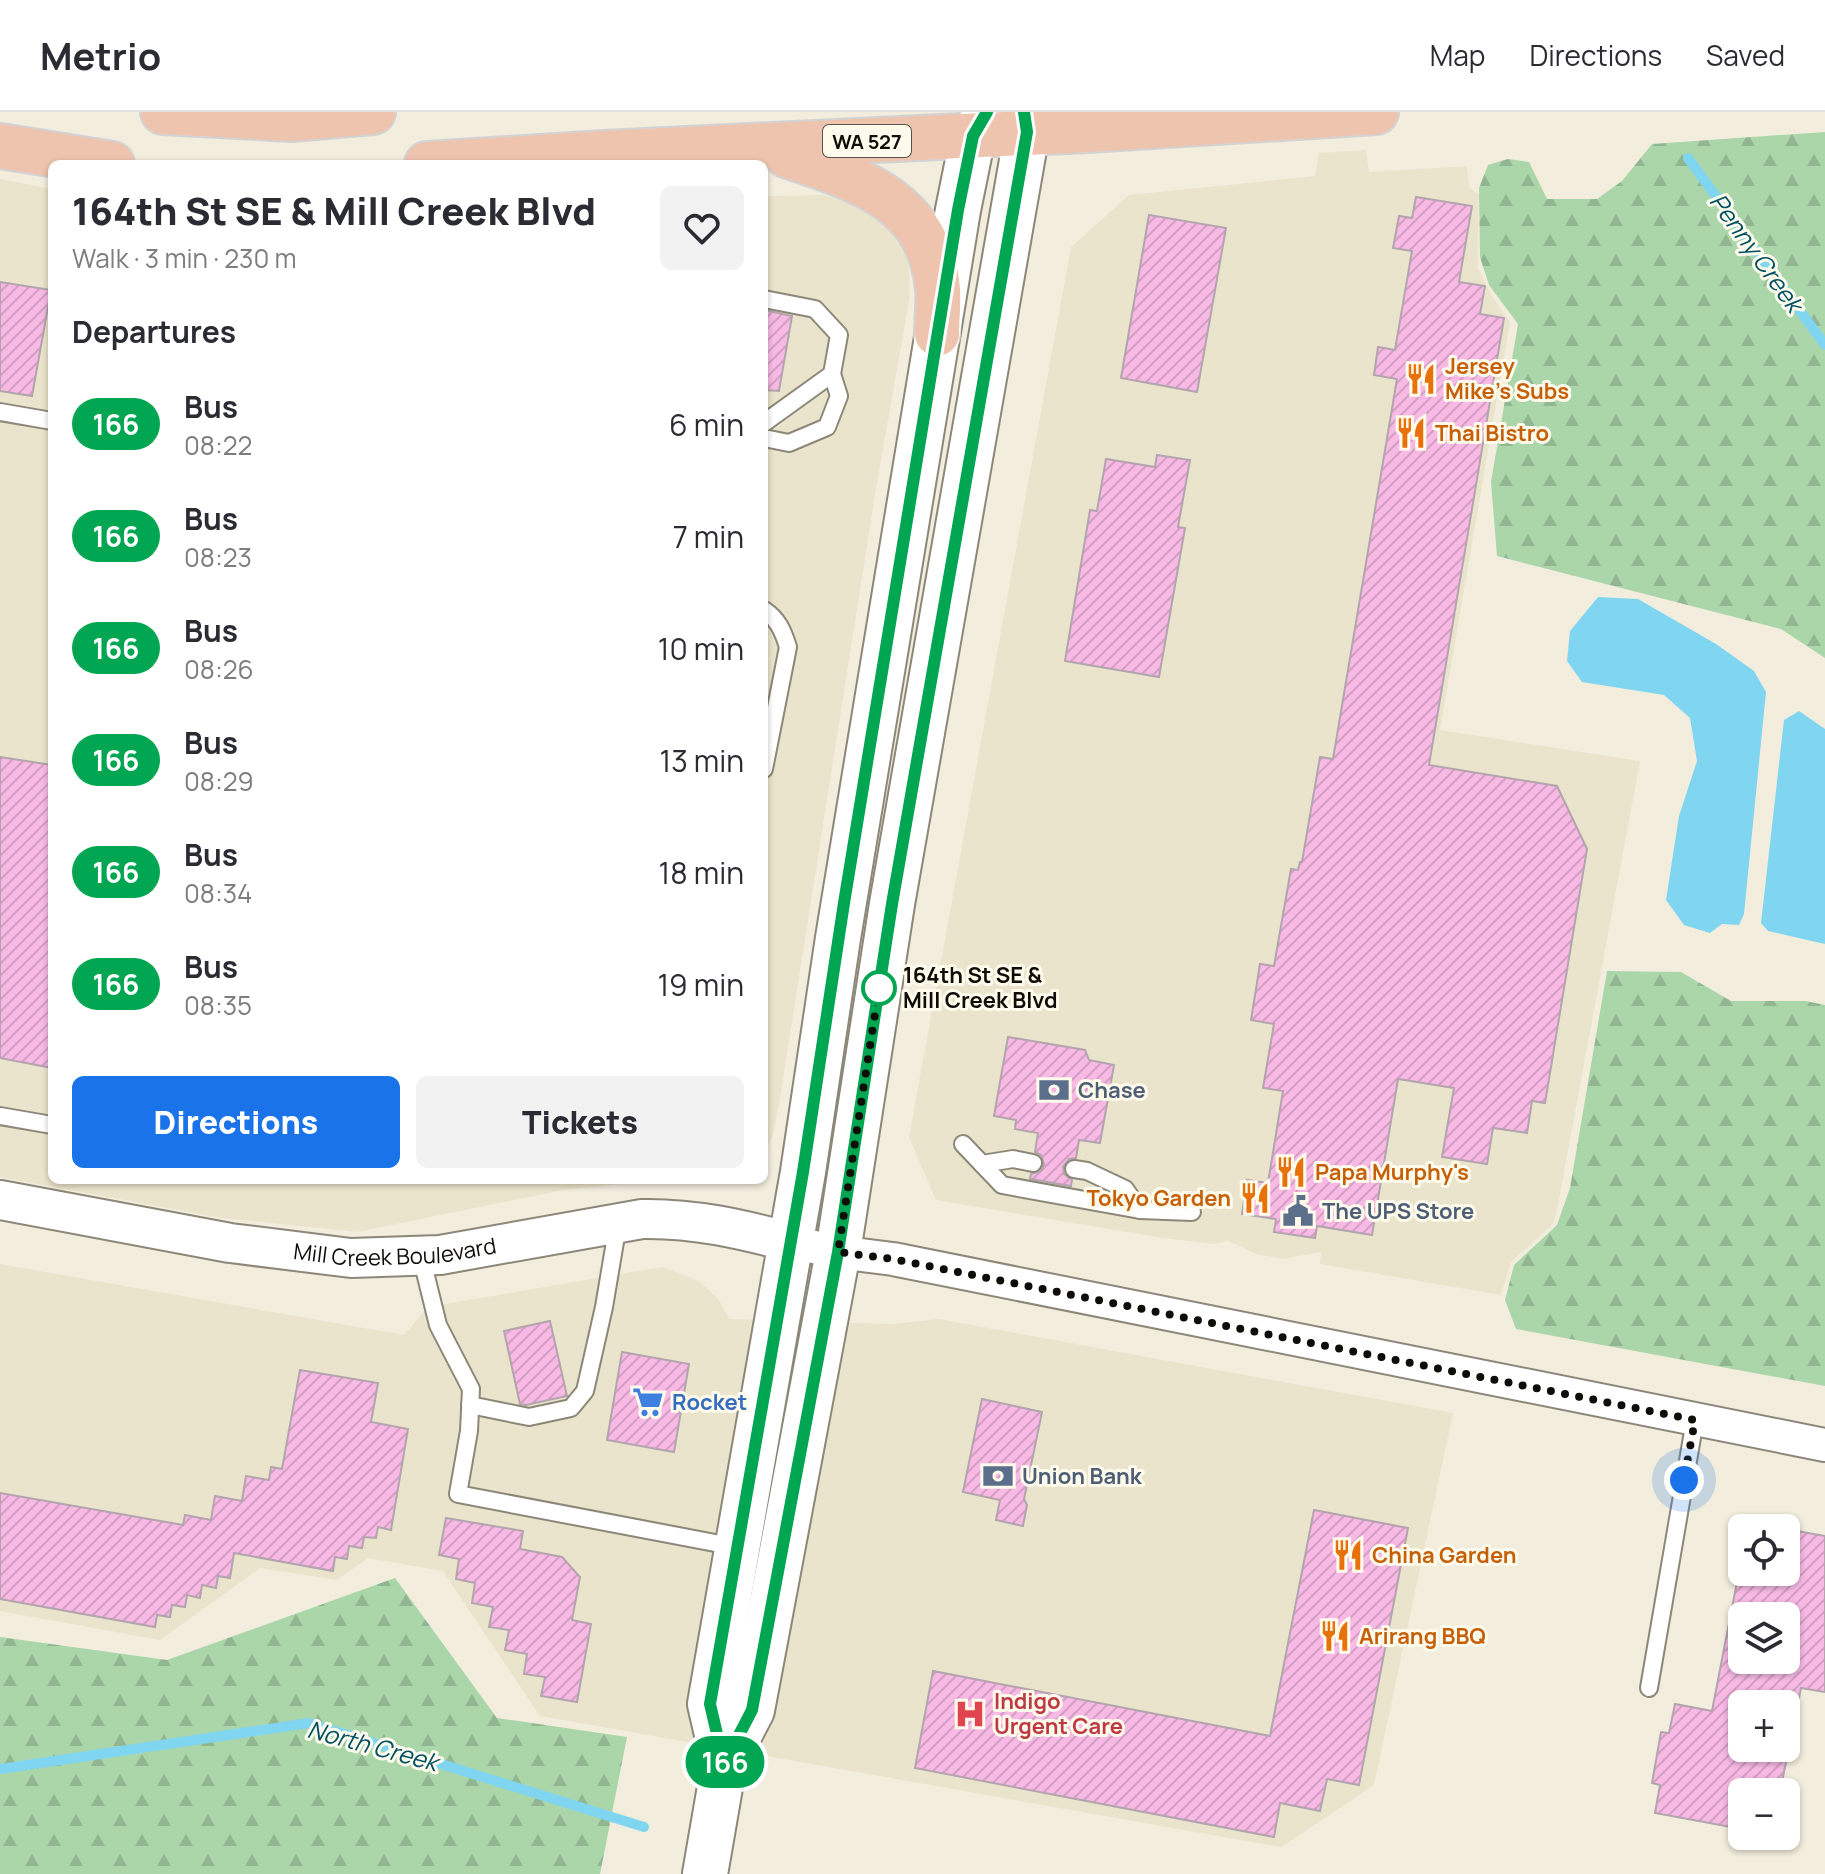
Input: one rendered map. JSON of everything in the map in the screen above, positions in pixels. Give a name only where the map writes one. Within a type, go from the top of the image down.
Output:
[{"type":"main road","points":[[163,112],[291,119],[373,112]]},
{"type":"main road","name":"WA 527","points":[[501,160],[761,146],[980,124],[1376,112]]},
{"type":"main road","points":[[705,1874],[724,1764],[752,1710],[838,1252],[892,904],[1026,122]]},
{"type":"main road","points":[[724,1764],[710,1704],[790,1242],[937,334],[980,124]]},
{"type":"main road","points":[[0,146],[87,160]]},
{"type":"main road","points":[[761,146],[842,174],[876,189],[897,204],[916,227],[930,252],[938,290],[937,334]]},
{"type":"street","name":"Mill Creek Boulevard","points":[[0,1200],[230,1243],[351,1258],[421,1256],[482,1249],[618,1223],[673,1219],[712,1222],[790,1242]]},
{"type":"street","points":[[790,1242],[893,1259],[1825,1445]]},
{"type":"lane","points":[[768,300],[815,309],[839,335],[832,374],[839,396],[827,427],[789,443],[768,439]]},
{"type":"lane","points":[[768,420],[832,374]]},
{"type":"lane","points":[[0,412],[48,420]]},
{"type":"lane","points":[[768,612],[783,630],[788,647],[768,749]]},
{"type":"lane","points":[[0,1116],[48,1124]]},
{"type":"lane","points":[[963,1144],[1002,1185],[1140,1210],[1192,1212]]},
{"type":"lane","points":[[982,1164],[1013,1159],[1033,1163]]},
{"type":"lane","points":[[1074,1169],[1087,1171],[1125,1189],[1140,1210]]},
{"type":"lane","points":[[470,1405],[529,1417],[571,1408],[585,1391],[604,1307],[618,1223]]},
{"type":"lane","points":[[421,1256],[438,1325],[471,1389],[469,1431],[458,1494],[738,1547]]},
{"type":"lane","points":[[1649,1688],[1695,1420]]},
{"type":"shaded area","points":[[1366,150],[1369,172],[1467,166],[1469,188],[1479,194],[1478,269],[1510,322],[1440,730],[1640,761],[1557,1210],[1553,1224],[1511,1262],[1501,1295],[1320,1264],[1321,1252],[1283,1259],[1257,1254],[1228,1241],[1214,1244],[1163,1238],[936,1200],[909,1137],[1071,247],[1129,195],[1315,176],[1319,153]]},
{"type":"shaded area","points":[[0,179],[48,188],[48,1184],[618,1184],[558,1191],[357,1232],[222,1218],[0,1177]]},
{"type":"shaded area","points":[[824,195],[844,199],[873,214],[905,254],[910,295],[876,488],[779,1104],[768,1146],[768,196]]},
{"type":"shaded area","points":[[0,1264],[404,1335],[428,1307],[662,1267],[699,1281],[719,1300],[729,1319],[893,1324],[939,1319],[1453,1413],[1374,1785],[1281,1847],[540,1716],[443,1571],[368,1558],[337,1580],[260,1568],[160,1640],[0,1611]]},
{"type":"green space","points":[[1825,132],[1825,658],[1781,629],[1497,556],[1491,482],[1518,324],[1489,285],[1480,257],[1479,188],[1488,165],[1508,159],[1529,162],[1547,199],[1597,199],[1622,181],[1652,144]]},
{"type":"green space","points":[[1607,971],[1681,972],[1731,1001],[1806,1001],[1825,1005],[1825,1386],[1516,1329],[1505,1300],[1514,1265],[1557,1225],[1570,1188]]},
{"type":"green space","points":[[395,1578],[497,1718],[627,1737],[600,1874],[0,1874],[0,1637],[167,1660]]},
{"type":"water","points":[[1598,597],[1638,599],[1716,644],[1754,671],[1766,692],[1744,914],[1739,925],[1722,924],[1710,933],[1684,925],[1666,900],[1679,816],[1697,761],[1690,718],[1664,695],[1582,682],[1567,661],[1570,631]]},
{"type":"water","points":[[1799,711],[1825,729],[1825,944],[1768,931],[1761,923],[1784,720]]},
{"type":"building","points":[[1416,197],[1472,206],[1459,282],[1485,286],[1480,314],[1504,318],[1429,765],[1557,786],[1587,849],[1545,1103],[1532,1101],[1527,1133],[1493,1128],[1487,1164],[1442,1157],[1454,1088],[1398,1079],[1372,1235],[1317,1226],[1315,1238],[1274,1232],[1276,1219],[1242,1214],[1247,1180],[1268,1183],[1283,1091],[1263,1088],[1274,1024],[1251,1020],[1260,964],[1274,966],[1291,869],[1298,870],[1302,862],[1320,757],[1333,759],[1397,379],[1374,375],[1378,347],[1395,350],[1412,251],[1393,248],[1399,216],[1412,218]]},
{"type":"building","points":[[1149,215],[1226,228],[1197,392],[1121,378]]},
{"type":"building","points":[[0,282],[48,290],[48,307],[32,396],[0,391]]},
{"type":"building","points":[[768,311],[792,316],[779,391],[768,390]]},
{"type":"building","points":[[1157,455],[1190,460],[1178,527],[1185,528],[1159,677],[1065,661],[1090,510],[1097,511],[1106,459],[1155,467]]},
{"type":"building","points":[[0,757],[48,764],[48,1067],[0,1058]]},
{"type":"building","name":"Chase","points":[[1008,1037],[1085,1050],[1089,1060],[1114,1065],[1100,1143],[1079,1140],[1076,1158],[1069,1159],[1063,1167],[1064,1174],[1072,1180],[1071,1186],[1030,1179],[1031,1174],[1041,1171],[1044,1164],[1041,1155],[1035,1152],[1038,1133],[1015,1129],[1016,1120],[994,1116]]},
{"type":"building","points":[[550,1321],[567,1396],[520,1404],[504,1331]]},
{"type":"building","name":"Rocket","points":[[622,1352],[689,1364],[674,1452],[607,1440]]},
{"type":"building","points":[[300,1370],[378,1383],[371,1422],[408,1429],[391,1530],[378,1527],[376,1538],[364,1537],[362,1548],[349,1546],[347,1559],[335,1557],[333,1571],[234,1553],[230,1578],[218,1576],[216,1588],[202,1585],[200,1598],[187,1595],[185,1607],[172,1605],[170,1617],[157,1615],[155,1627],[0,1599],[0,1493],[183,1525],[185,1515],[211,1520],[215,1496],[242,1501],[246,1476],[269,1480],[271,1467],[282,1469]]},
{"type":"building","name":"Union Bank","points":[[982,1399],[1042,1412],[1024,1499],[1027,1505],[1023,1526],[996,1520],[1000,1500],[963,1492]]},
{"type":"building","points":[[1314,1510],[1408,1528],[1359,1785],[1327,1779],[1320,1811],[1280,1803],[1274,1837],[915,1768],[933,1671],[1270,1736]]},
{"type":"building","points":[[446,1518],[523,1531],[520,1549],[562,1557],[580,1577],[572,1620],[591,1624],[577,1702],[541,1696],[545,1677],[524,1674],[527,1654],[505,1650],[509,1630],[489,1627],[493,1607],[472,1603],[475,1583],[456,1579],[459,1559],[439,1555]]},
{"type":"building","points":[[1800,1532],[1825,1536],[1825,1692],[1801,1688],[1800,1693],[1800,1690],[1728,1690],[1728,1762],[1786,1762],[1783,1778],[1728,1778],[1728,1826],[1655,1813],[1660,1785],[1652,1783],[1661,1732],[1669,1733],[1675,1704],[1712,1711],[1728,1628],[1728,1674],[1800,1674],[1800,1602],[1733,1602],[1736,1586],[1800,1586]]},
{"type":"waterway","name":"Penny Creek","points":[[1688,158],[1825,345]]},
{"type":"waterway","name":"North Creek","points":[[0,1769],[309,1723],[644,1827]]},
{"type":"bus line","name":"166","points":[[987,112],[973,136],[958,210],[803,1172],[710,1704],[724,1764],[752,1710],[838,1252],[892,904],[1027,132],[1024,112]]},
{"type":"place","name":"Jersey Mike's Subs","points":[[1421,379]]},
{"type":"place","name":"Thai Bistro","points":[[1411,433]]},
{"type":"place","name":"164th St SE & Mill Creek Blvd","points":[[879,988]]},
{"type":"place","name":"Chase","points":[[1054,1090]]},
{"type":"place","name":"Papa Murphy's","points":[[1291,1172]]},
{"type":"place","name":"Tokyo Garden","points":[[1255,1198]]},
{"type":"place","name":"The UPS Store","points":[[1298,1211]]},
{"type":"place","name":"Rocket","points":[[648,1402]]},
{"type":"place","name":"Union Bank","points":[[998,1476]]},
{"type":"place","name":"China Garden","points":[[1348,1555]]},
{"type":"place","name":"Arirang BBQ","points":[[1335,1636]]},
{"type":"place","name":"Indigo Urgent Care","points":[[970,1714]]},
{"type":"route","points":[[879,988],[838,1252],[893,1259],[1695,1420],[1684,1480]]}]
